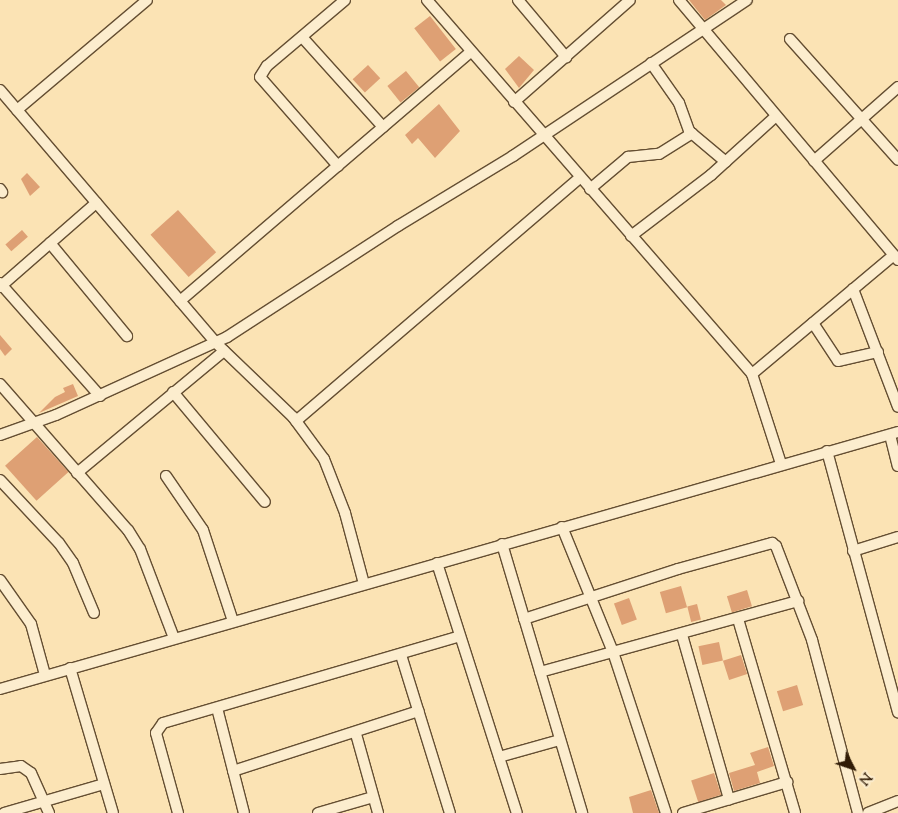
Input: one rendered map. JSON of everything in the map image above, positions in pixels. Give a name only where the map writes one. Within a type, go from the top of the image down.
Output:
[{"type":"street","points":[[338,166],[260,77],[267,66],[345,0]]},
{"type":"street","points":[[427,0],[543,136],[752,374],[781,464]]},
{"type":"street","points":[[518,0],[566,57]]},
{"type":"street","points":[[514,102],[630,0]]},
{"type":"street","points":[[679,0],[896,257],[853,289],[752,374]]},
{"type":"street","points":[[0,435],[34,424],[100,396],[216,343],[543,136],[747,0]]},
{"type":"street","points":[[18,110],[145,1]]},
{"type":"street","points":[[302,37],[384,127]]},
{"type":"street","points":[[790,39],[860,120],[898,160]]},
{"type":"street","points":[[180,301],[471,52]]},
{"type":"street","points":[[651,63],[679,103],[692,133],[726,162]]},
{"type":"street","points":[[814,161],[898,87]]},
{"type":"street","points":[[0,90],[216,343],[296,420],[324,459],[345,513],[364,584]]},
{"type":"street","points":[[631,236],[726,162],[776,116]]},
{"type":"street","points":[[590,189],[628,157],[659,154],[692,133]]},
{"type":"street","points":[[296,420],[580,178]]},
{"type":"street","points":[[96,203],[1,285],[100,396]]},
{"type":"street","points":[[50,243],[127,336]]},
{"type":"street","points":[[853,289],[898,407]]},
{"type":"street","points":[[813,323],[838,361],[878,352]]},
{"type":"street","points":[[77,473],[224,351]]},
{"type":"street","points":[[0,384],[128,530],[140,549],[174,638]]},
{"type":"street","points":[[173,392],[265,502]]},
{"type":"street","points":[[0,689],[894,433],[898,466]]},
{"type":"street","points":[[827,451],[898,713]]},
{"type":"street","points":[[166,476],[203,530],[233,621]]},
{"type":"street","points":[[0,480],[73,563],[94,613]]},
{"type":"street","points":[[562,527],[613,652],[666,813]]},
{"type":"street","points":[[853,551],[898,537]]},
{"type":"street","points":[[524,619],[591,599],[678,569],[772,543],[798,601],[827,693],[858,813]]},
{"type":"street","points":[[502,544],[582,813]]},
{"type":"street","points":[[436,563],[517,813]]},
{"type":"street","points":[[0,580],[31,624],[45,676]]},
{"type":"street","points":[[540,672],[682,635],[798,601]]},
{"type":"street","points":[[738,619],[795,813]]},
{"type":"street","points":[[682,635],[729,799]]},
{"type":"street","points":[[178,813],[156,733],[157,728],[164,723],[401,655],[460,636]]},
{"type":"street","points":[[401,655],[450,813]]},
{"type":"street","points":[[70,668],[113,813]]},
{"type":"street","points":[[888,677],[898,674]]},
{"type":"street","points":[[217,708],[244,813]]},
{"type":"street","points":[[233,771],[356,734],[419,712]]},
{"type":"street","points":[[356,734],[378,813]]},
{"type":"street","points":[[499,757],[560,740]]},
{"type":"street","points":[[0,769],[21,766],[26,770],[45,799],[49,813]]},
{"type":"street","points":[[683,813],[787,782]]},
{"type":"street","points":[[4,813],[45,799],[104,784]]},
{"type":"street","points":[[318,813],[373,797]]},
{"type":"street","points":[[868,813],[898,802]]},
{"type":"building","points":[[689,0],[721,0],[726,5],[705,20]]},
{"type":"building","points":[[430,16],[456,49],[440,61],[414,28]]},
{"type":"building","points":[[519,56],[534,70],[519,88],[505,69]]},
{"type":"building","points":[[368,65],[380,78],[365,92],[353,79]]},
{"type":"building","points":[[406,71],[419,87],[401,102],[387,86]]},
{"type":"building","points":[[439,104],[460,131],[435,158],[418,138],[412,144],[405,135]]},
{"type":"building","points":[[27,173],[40,187],[30,196],[21,179]]},
{"type":"building","points":[[178,210],[216,252],[189,277],[151,235]]},
{"type":"building","points":[[22,230],[28,237],[11,251],[5,244]]},
{"type":"building","points":[[0,335],[12,349],[5,356],[0,349]]},
{"type":"building","points":[[73,384],[78,396],[39,413],[55,397],[65,392],[63,388]]},
{"type":"building","points":[[37,437],[68,472],[36,501],[5,466]]},
{"type":"building","points":[[681,586],[687,607],[666,613],[660,592]]},
{"type":"building","points":[[747,590],[752,606],[732,612],[727,596]]},
{"type":"building","points":[[629,598],[637,620],[622,625],[614,603]]},
{"type":"building","points":[[697,604],[701,620],[691,622],[687,606]]},
{"type":"building","points":[[719,642],[723,661],[702,665],[698,646]]},
{"type":"building","points":[[741,655],[747,674],[729,680],[723,661]]},
{"type":"building","points":[[797,685],[803,705],[783,711],[777,691]]},
{"type":"building","points":[[768,747],[774,766],[757,772],[760,783],[734,791],[729,773],[755,765],[750,753]]},
{"type":"building","points":[[714,773],[721,795],[698,802],[691,780]]},
{"type":"building","points":[[651,790],[659,813],[633,813],[629,797]]}]
